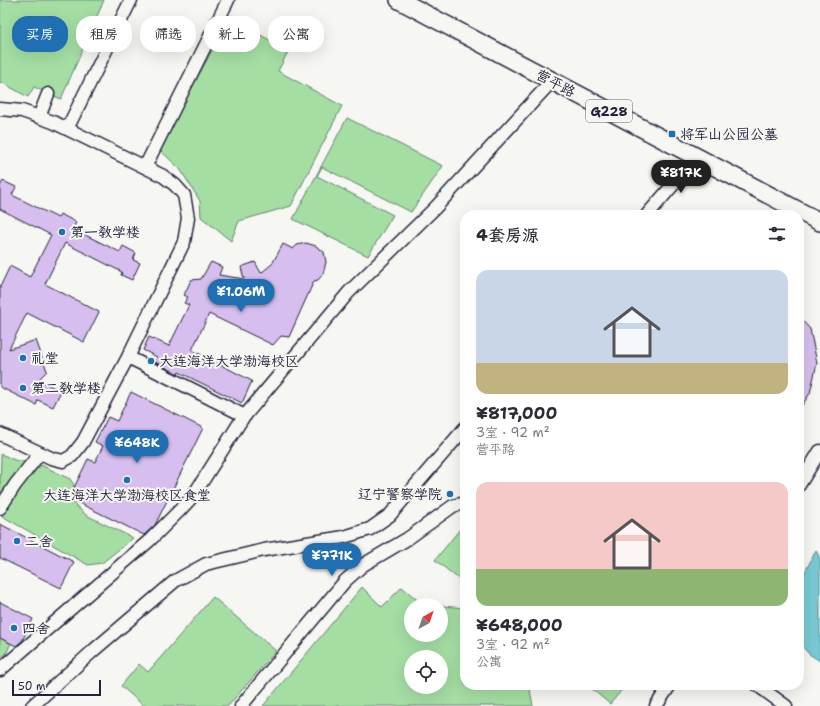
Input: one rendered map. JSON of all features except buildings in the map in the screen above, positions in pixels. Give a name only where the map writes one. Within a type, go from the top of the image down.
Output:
[{"type":"highway","name":"营平路","points":[[399,0],[797,210]]},
{"type":"highway","name":"营平路","points":[[804,214],[820,222]]},
{"type":"street","points":[[67,129],[131,0]]},
{"type":"street","points":[[146,167],[228,0]]},
{"type":"street","points":[[0,670],[150,540],[181,509],[193,496],[245,416],[348,292],[435,208],[552,81]]},
{"type":"street","points":[[39,116],[48,94]]},
{"type":"street","points":[[0,109],[22,111],[39,116],[146,167],[175,185],[184,195],[188,218],[184,242],[128,357],[83,442],[72,456],[63,461],[40,453],[0,434]]},
{"type":"street","points":[[651,210],[697,157]]},
{"type":"street","points":[[128,357],[245,416]]},
{"type":"street","points":[[32,706],[94,650],[175,581],[206,564],[264,550],[344,537],[370,529],[390,515],[460,434]]},
{"type":"street","points":[[804,477],[820,451]]},
{"type":"street","points":[[0,508],[15,485],[40,453]]},
{"type":"street","points":[[241,706],[345,581],[363,565],[407,539],[454,506],[460,504]]},
{"type":"street","points":[[656,706],[667,690]]},
{"type":"street","points":[[764,690],[786,706]]},
{"type":"green space","points":[[0,0],[104,0],[97,16],[76,16],[76,52],[81,52],[61,99],[34,87],[28,97],[1,82],[0,84]]},
{"type":"green space","points":[[260,35],[268,39],[268,52],[288,52],[278,71],[342,106],[291,206],[239,221],[231,241],[201,217],[200,201],[180,169],[159,149],[211,52],[260,52]]},
{"type":"green space","points":[[347,118],[443,166],[411,212],[322,167],[317,176],[393,215],[368,256],[293,219]]},
{"type":"green space","points":[[1,454],[17,461],[27,461],[5,493],[0,491]]},
{"type":"green space","points":[[41,465],[70,479],[74,485],[69,499],[86,515],[133,538],[102,563],[88,565],[2,516],[15,490]]},
{"type":"green space","points":[[460,529],[460,580],[435,560]]},
{"type":"green space","points":[[362,587],[382,607],[402,587],[415,598],[404,598],[404,642],[448,642],[448,607],[460,608],[460,690],[530,690],[533,706],[263,706]]},
{"type":"green space","points":[[213,597],[276,651],[228,706],[144,706],[121,686],[139,664],[148,672]]},
{"type":"green space","points":[[0,638],[11,643],[6,654],[0,659]]},
{"type":"green space","points":[[593,690],[622,690],[610,704]]},
{"type":"water","points":[[816,550],[820,559],[820,661],[809,654],[804,648],[804,574]]},
{"type":"place","name":"将军山公园公墓","points":[[672,134]]},
{"type":"place","name":"第一教学楼","points":[[62,232]]},
{"type":"place","name":"礼堂","points":[[23,358]]},
{"type":"place","name":"大连海洋大学渤海校区","points":[[151,361]]},
{"type":"place","name":"第二教学楼","points":[[23,388]]},
{"type":"place","name":"大连海洋大学渤海校区食堂","points":[[127,480]]},
{"type":"place","name":"辽宁警察学院","points":[[450,494]]},
{"type":"place","name":"二舍","points":[[17,541]]},
{"type":"place","name":"四舍","points":[[14,628]]}]
